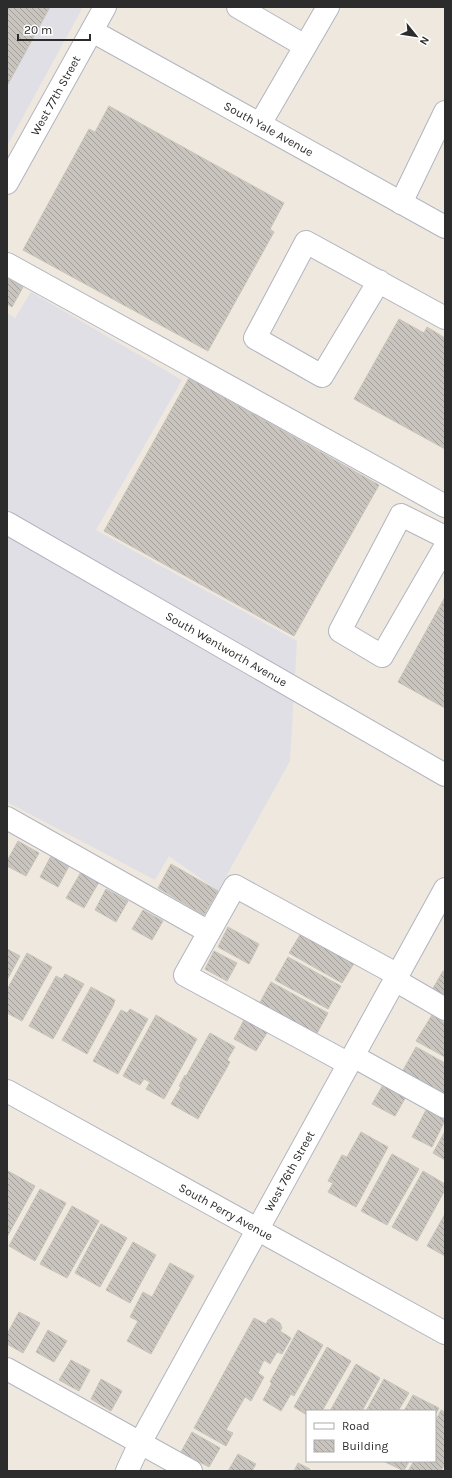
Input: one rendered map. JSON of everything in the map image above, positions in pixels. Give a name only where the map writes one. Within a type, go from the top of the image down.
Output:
[{"type":"street","name":"West 77th Street","points":[[7,183],[105,7]]},
{"type":"street","points":[[238,7],[305,46]]},
{"type":"street","points":[[260,124],[328,7]]},
{"type":"street","name":"South Yale Avenue","points":[[92,30],[445,227]]},
{"type":"street","points":[[401,203],[445,112]]},
{"type":"street","points":[[379,281],[322,376],[255,338],[306,242],[379,281],[445,318]]},
{"type":"street","points":[[7,264],[441,504],[424,526]]},
{"type":"street","points":[[445,537],[401,514],[340,631],[382,656],[445,547]]},
{"type":"street","name":"South Wentworth Avenue","points":[[7,523],[445,775]]},
{"type":"street","points":[[7,818],[209,932]]},
{"type":"street","points":[[445,1009],[396,978],[235,886],[186,975],[445,1107]]},
{"type":"street","name":"West 76th Street","points":[[122,1471],[134,1456],[445,889]]},
{"type":"street","name":"South Perry Avenue","points":[[7,1091],[445,1333]]},
{"type":"street","points":[[7,1368],[134,1456],[191,1471]]},
{"type":"shaded area","points":[[7,7],[83,7],[7,146]]},
{"type":"shaded area","points":[[31,292],[182,380],[96,530],[297,641],[290,761],[218,891],[169,856],[155,880],[7,802],[7,313],[15,318]]},
{"type":"building","points":[[7,7],[50,7],[7,86]]},
{"type":"building","points":[[109,106],[284,203],[270,229],[274,232],[208,351],[23,250],[89,129],[95,132]]},
{"type":"building","points":[[7,278],[23,287],[12,307],[7,304]]},
{"type":"building","points":[[399,319],[424,333],[427,327],[445,338],[445,449],[354,399]]},
{"type":"building","points":[[189,378],[379,485],[294,636],[104,531]]},
{"type":"building","points":[[445,597],[445,708],[398,682]]},
{"type":"building","points":[[18,841],[39,853],[26,876],[7,866],[7,861]]},
{"type":"building","points":[[51,856],[69,866],[58,887],[40,877]]},
{"type":"building","points":[[171,864],[218,891],[204,915],[158,888]]},
{"type":"building","points":[[81,872],[99,882],[84,908],[66,898]]},
{"type":"building","points":[[106,889],[128,901],[116,922],[95,910]]},
{"type":"building","points":[[143,910],[163,921],[152,940],[132,929]]},
{"type":"building","points":[[228,927],[259,944],[249,964],[218,947]]},
{"type":"building","points":[[303,930],[356,960],[342,983],[289,953]]},
{"type":"building","points":[[7,949],[20,956],[7,980]]},
{"type":"building","points":[[214,951],[237,963],[227,981],[205,969]]},
{"type":"building","points":[[27,953],[52,967],[22,1021],[7,1013],[7,990]]},
{"type":"building","points":[[288,957],[341,986],[328,1009],[275,980]]},
{"type":"building","points":[[443,971],[445,972],[445,997],[432,990]]},
{"type":"building","points":[[65,974],[84,984],[53,1039],[29,1026],[56,976],[62,979]]},
{"type":"building","points":[[271,982],[328,1013],[315,1037],[258,1006]]},
{"type":"building","points":[[91,987],[115,1000],[87,1054],[62,1040]]},
{"type":"building","points":[[130,1009],[148,1019],[118,1074],[93,1061],[121,1010],[127,1013]]},
{"type":"building","points":[[156,1015],[197,1039],[164,1099],[146,1089],[150,1082],[144,1079],[140,1085],[123,1076]]},
{"type":"building","points":[[432,1015],[445,1023],[445,1057],[416,1041]]},
{"type":"building","points":[[245,1018],[268,1031],[256,1051],[234,1039]]},
{"type":"building","points":[[210,1033],[235,1047],[227,1060],[230,1062],[198,1119],[171,1104],[181,1087],[179,1086],[185,1075],[186,1076]]},
{"type":"building","points":[[416,1047],[445,1063],[445,1095],[402,1072]]},
{"type":"building","points":[[384,1083],[407,1095],[395,1116],[372,1104]]},
{"type":"building","points":[[426,1110],[445,1120],[432,1147],[412,1137]]},
{"type":"building","points":[[445,1131],[445,1160],[433,1153]]},
{"type":"building","points":[[361,1132],[388,1147],[356,1207],[328,1192],[333,1183],[328,1181],[342,1155],[347,1157]]},
{"type":"building","points":[[392,1154],[419,1169],[387,1225],[361,1211]]},
{"type":"building","points":[[8,1171],[35,1186],[7,1237],[7,1173]]},
{"type":"building","points":[[423,1171],[445,1184],[445,1190],[417,1241],[392,1227]]},
{"type":"building","points":[[40,1189],[66,1203],[35,1261],[9,1246]]},
{"type":"building","points":[[72,1206],[99,1221],[67,1278],[40,1264]]},
{"type":"building","points":[[445,1214],[445,1256],[427,1246]]},
{"type":"building","points":[[101,1224],[127,1238],[100,1287],[75,1273]]},
{"type":"building","points":[[133,1242],[156,1255],[130,1303],[106,1290]]},
{"type":"building","points":[[170,1263],[194,1276],[151,1354],[127,1341],[138,1321],[130,1317],[143,1292],[152,1297]]},
{"type":"building","points":[[19,1312],[40,1323],[23,1353],[7,1344],[7,1334]]},
{"type":"building","points":[[254,1318],[266,1324],[268,1320],[272,1318],[280,1323],[282,1328],[280,1331],[291,1338],[282,1354],[277,1352],[270,1364],[264,1360],[258,1373],[264,1377],[251,1401],[245,1397],[226,1430],[233,1433],[226,1446],[194,1428]]},
{"type":"building","points":[[48,1330],[67,1341],[54,1362],[36,1352]]},
{"type":"building","points":[[298,1330],[323,1345],[294,1396],[291,1394],[281,1411],[263,1400],[272,1383],[270,1382]]},
{"type":"building","points":[[327,1347],[351,1361],[323,1410],[306,1410],[306,1414],[294,1407]]},
{"type":"building","points":[[71,1360],[90,1370],[79,1391],[59,1380]]},
{"type":"building","points":[[356,1364],[380,1378],[363,1410],[331,1410]]},
{"type":"building","points":[[101,1379],[122,1391],[111,1411],[91,1399]]},
{"type":"building","points":[[384,1379],[409,1393],[399,1410],[367,1410]]},
{"type":"building","points":[[413,1395],[439,1408],[436,1413],[436,1410],[405,1410]]},
{"type":"building","points":[[441,1410],[445,1412],[445,1463],[441,1471],[408,1471],[413,1462],[436,1462],[436,1420]]},
{"type":"building","points":[[192,1432],[220,1448],[209,1467],[181,1452]]},
{"type":"building","points":[[238,1454],[256,1464],[252,1471],[228,1471]]},
{"type":"building","points":[[385,1462],[408,1462],[404,1471]]},
{"type":"building","points":[[298,1463],[310,1469],[309,1471],[294,1471]]}]
